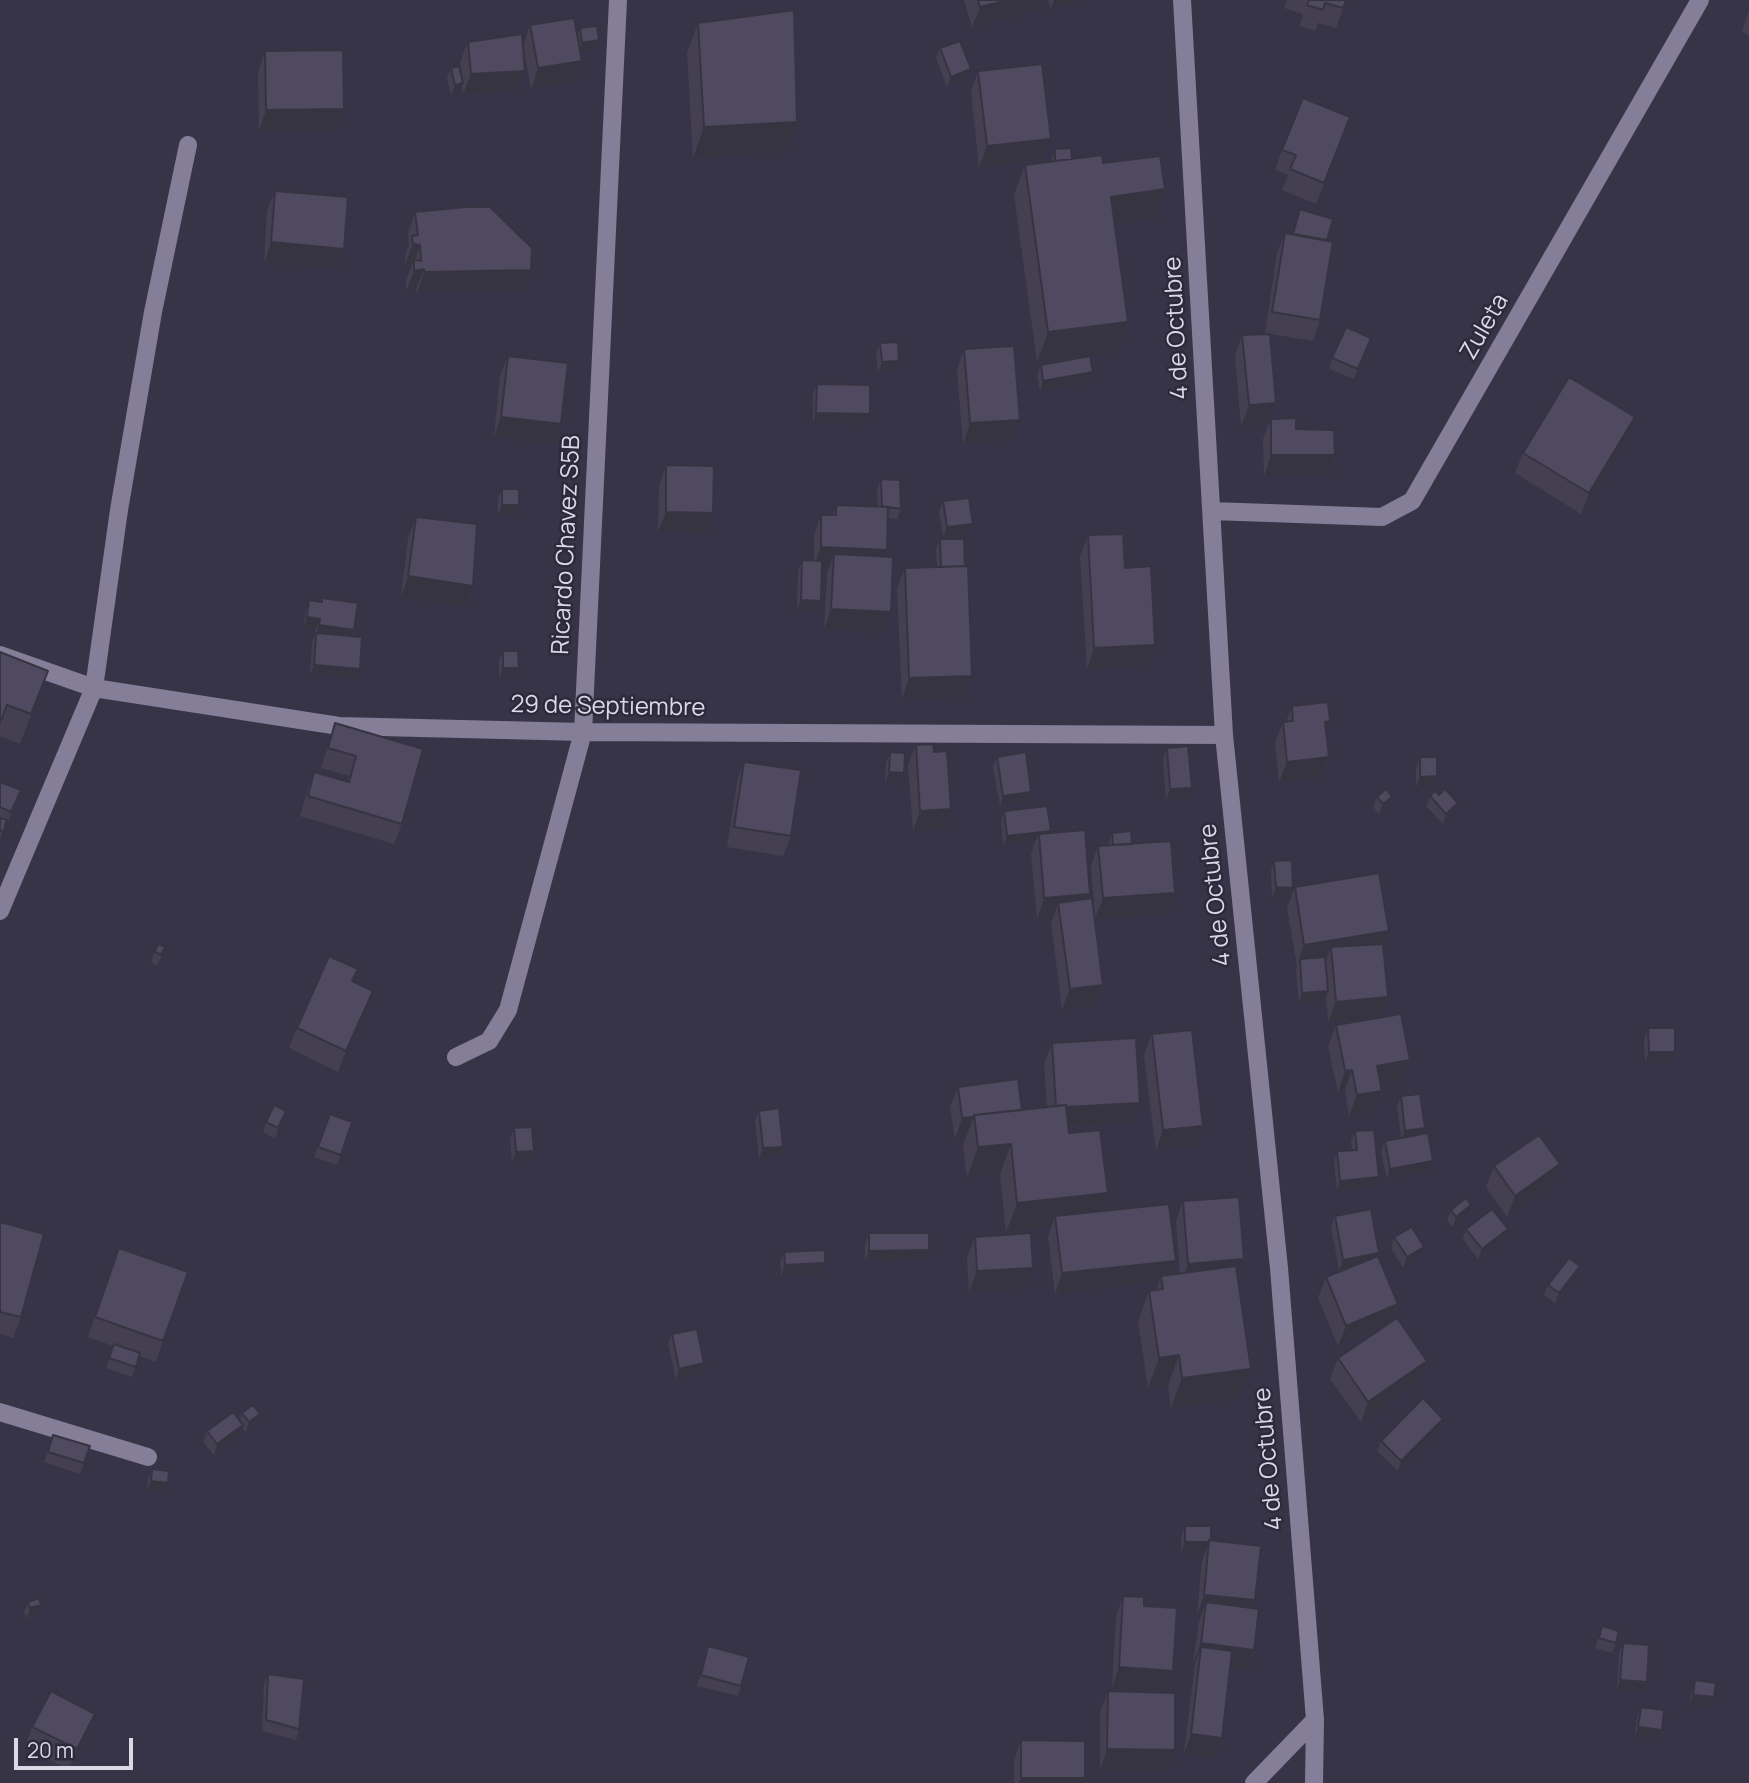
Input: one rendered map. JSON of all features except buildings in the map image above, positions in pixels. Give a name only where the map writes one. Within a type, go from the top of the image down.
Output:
[{"type":"street","name":"Ricardo Chavez S5B","points":[[456,1057],[489,1041],[508,1010],[583,732],[618,0]]},
{"type":"street","name":"4 de Octubre","points":[[1182,0],[1224,735],[1279,1268],[1315,1720],[1314,1783]]},
{"type":"street","name":"Zuleta","points":[[1212,510],[1382,517],[1412,501],[1700,0]]},
{"type":"street","points":[[0,911],[94,688],[119,510],[153,312],[188,145]]},
{"type":"street","name":"29 de Septiembre","points":[[0,655],[94,688],[339,726],[583,732],[1224,735]]},
{"type":"street","points":[[0,1412],[148,1457]]},
{"type":"street","points":[[1254,1783],[1315,1720]]}]
